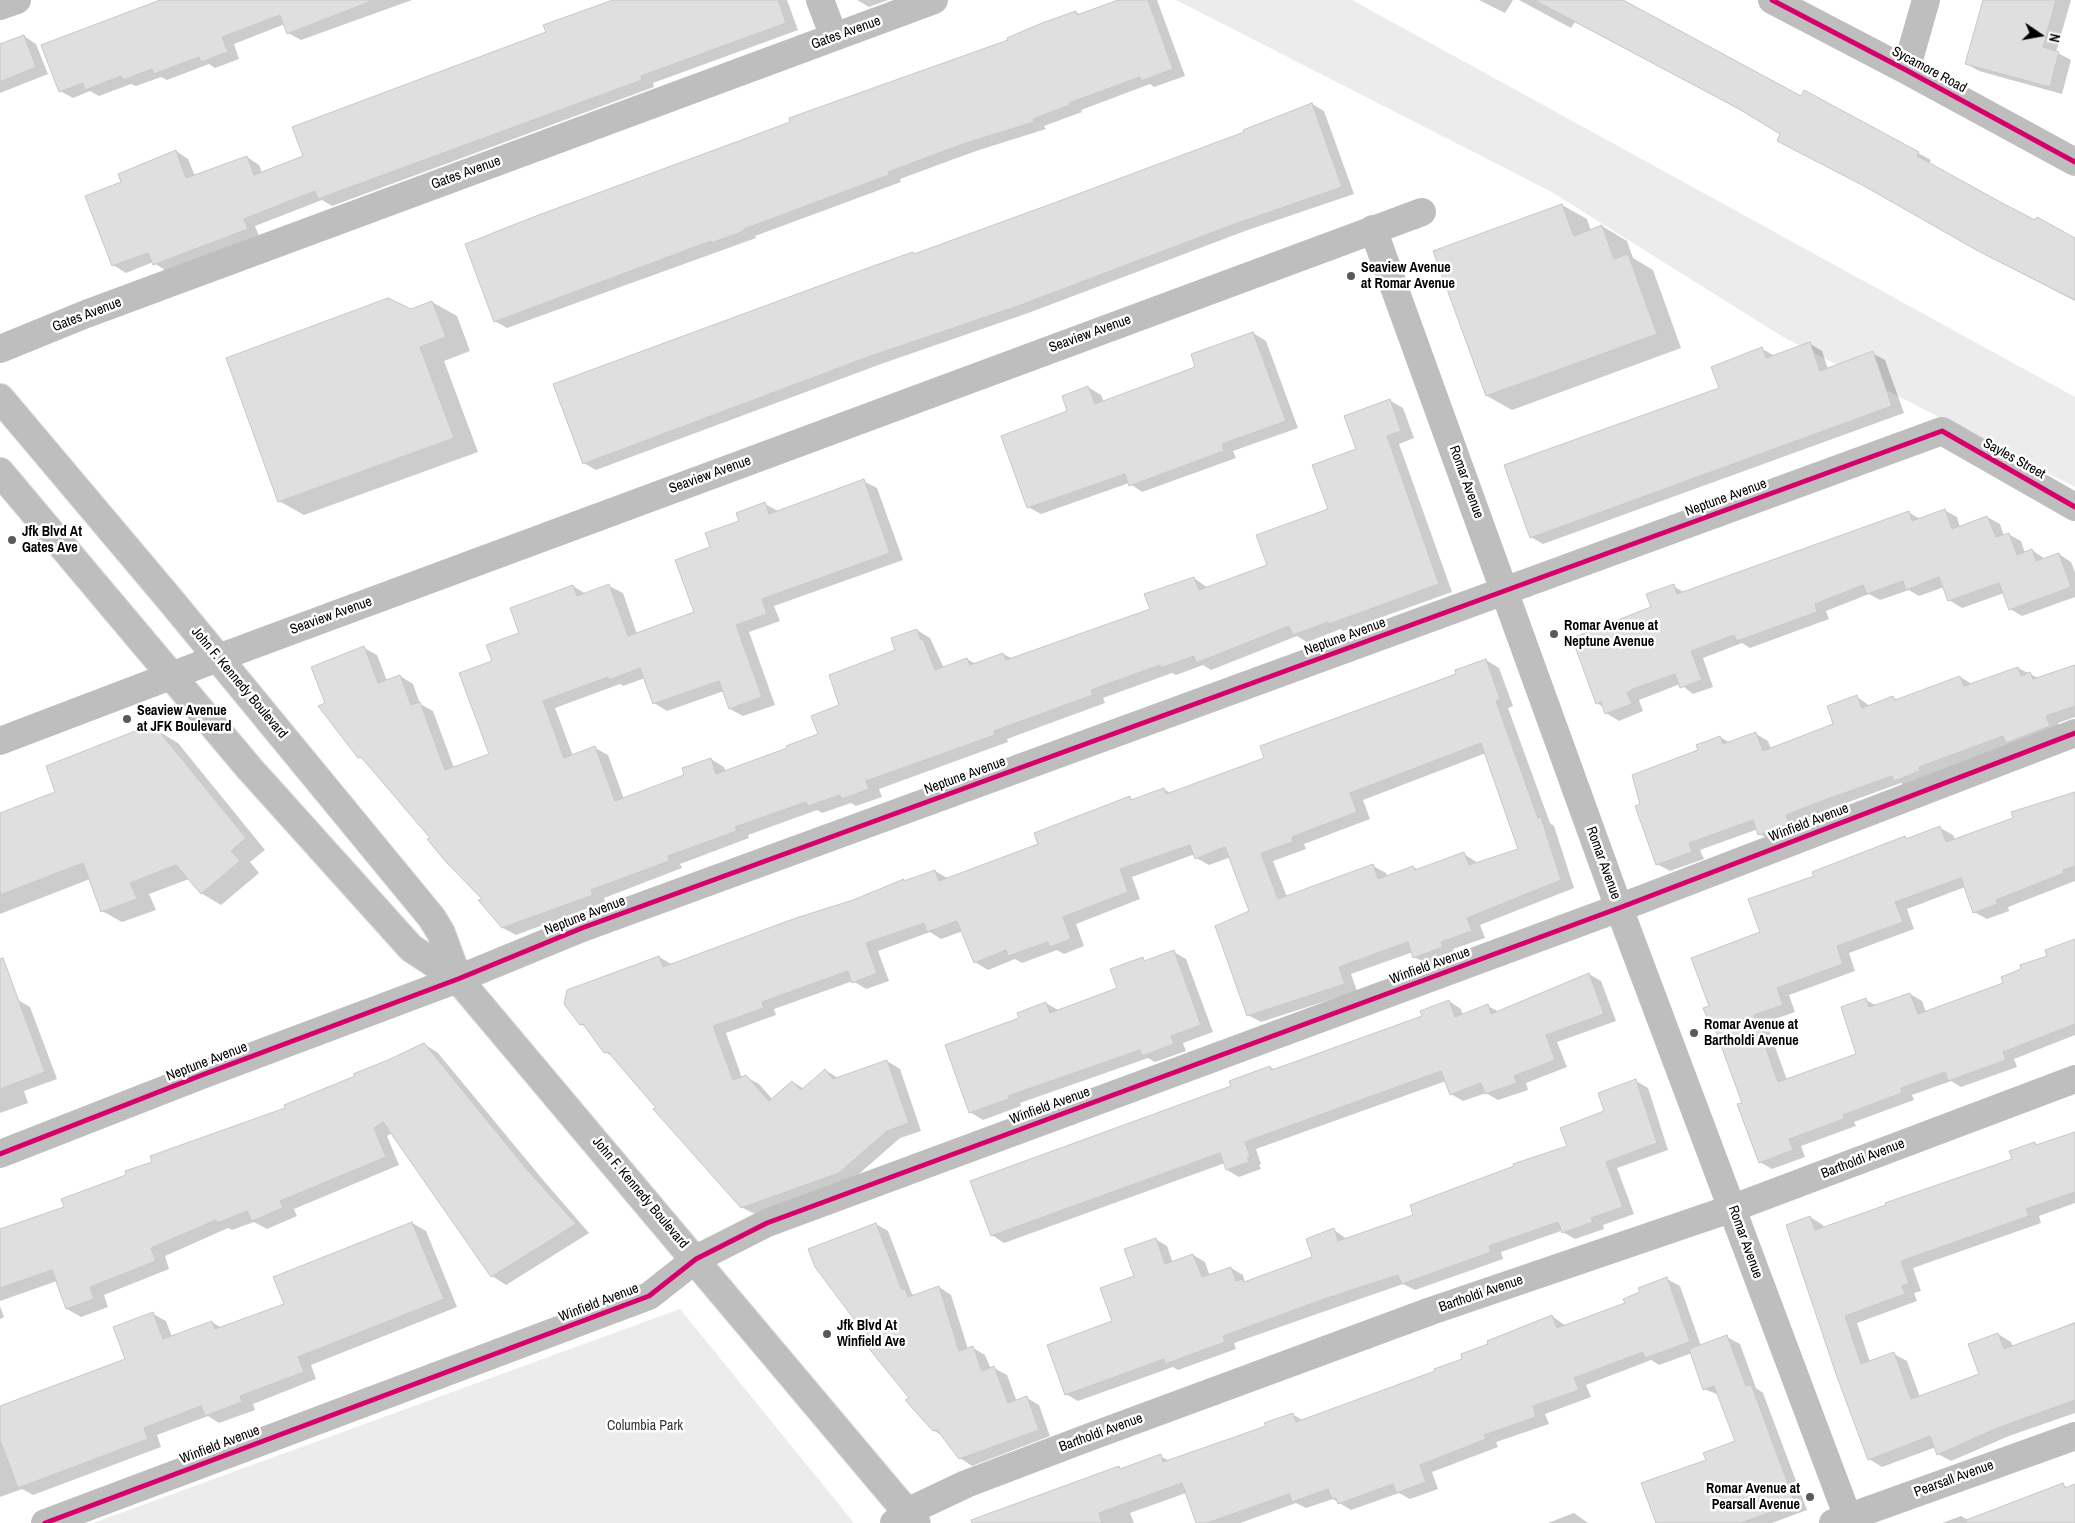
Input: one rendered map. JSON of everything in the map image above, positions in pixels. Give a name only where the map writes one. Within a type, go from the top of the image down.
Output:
[{"type":"street","points":[[0,6],[17,0]]},
{"type":"street","points":[[820,0],[834,37]]},
{"type":"street","name":"Gates Avenue","points":[[0,349],[86,314],[934,0]]},
{"type":"street","name":"Sycamore Road","points":[[1772,0],[2075,162]]},
{"type":"street","points":[[1906,70],[1926,0]]},
{"type":"street","name":"Seaview Avenue","points":[[0,742],[218,658],[1373,228],[1422,212]]},
{"type":"street","name":"Romar Avenue","points":[[1373,228],[1506,590],[1619,908],[1733,1208],[1844,1521]]},
{"type":"street","name":"John F. Kennedy Boulevard","points":[[0,398],[218,658],[432,918],[441,933],[458,979]]},
{"type":"street","name":"Neptune Avenue","points":[[0,1154],[458,979],[582,928],[1942,431]]},
{"type":"street","name":"Sayles Street","points":[[1942,431],[2072,498]]},
{"type":"street","name":"John F. Kennedy Boulevard","points":[[0,472],[249,768],[411,948],[458,979],[696,1259],[906,1519]]},
{"type":"street","name":"Winfield Avenue","points":[[45,1523],[649,1296],[696,1259],[767,1223],[1619,908],[2075,733]]},
{"type":"street","name":"Bartholdi Avenue","points":[[906,1519],[966,1484],[1430,1311],[1733,1208],[2075,1079]]},
{"type":"street","name":"Pearsall Avenue","points":[[1844,1521],[2075,1436]]},
{"type":"green space","points":[[1176,0],[1352,0],[2075,397],[2075,487],[1783,337],[1550,191]]},
{"type":"green space","name":"Columbia Park","points":[[680,1309],[854,1523],[93,1523]]},
{"type":"building","points":[[160,0],[369,0],[369,2],[287,34],[280,15],[222,37],[228,52],[201,62],[199,57],[154,74],[152,69],[123,80],[121,76],[85,90],[83,83],[59,92],[41,45]]},
{"type":"building","points":[[613,0],[778,0],[786,23],[641,76],[642,80],[318,199],[315,191],[244,219],[248,229],[153,265],[148,253],[112,266],[85,196],[121,182],[118,174],[176,150],[186,178],[247,156],[254,175],[303,156],[292,127],[546,32],[543,25]]},
{"type":"building","points":[[1118,0],[1148,0],[1173,69],[1141,81],[1140,77],[1069,103],[1070,105],[1033,119],[1034,122],[963,144],[888,172],[889,175],[744,229],[744,231],[711,243],[711,241],[494,322],[465,244],[790,122],[789,118],[1008,40],[1007,38],[1042,23],[1076,11],[1077,15]]},
{"type":"building","points":[[1534,0],[1623,0],[1801,96],[1804,90],[1919,152],[1917,156],[2004,204],[2035,220],[2037,217],[2075,238],[2075,300],[1978,251],[1864,186],[1777,141],[1780,134],[1739,109]]},
{"type":"building","points":[[1983,0],[2056,0],[2043,47],[2059,52],[2050,87],[1965,64]]},
{"type":"building","points":[[24,35],[36,67],[0,82],[0,44]]},
{"type":"building","points":[[1312,103],[1342,187],[1232,225],[1018,306],[868,357],[583,464],[553,384],[876,265],[913,252],[914,254],[1062,200],[1244,132],[1243,130]]},
{"type":"building","points":[[1562,204],[1574,236],[1602,225],[1614,259],[1628,254],[1657,334],[1486,396],[1433,251]]},
{"type":"building","points":[[388,298],[411,309],[432,301],[446,337],[420,347],[454,438],[278,502],[226,358]]},
{"type":"building","points":[[1253,332],[1286,421],[1222,444],[1224,451],[1129,486],[1125,474],[1027,508],[1001,436],[1067,411],[1062,396],[1088,386],[1095,404],[1195,367],[1191,354]]},
{"type":"building","points":[[1810,342],[1820,371],[1873,351],[1892,406],[1530,538],[1504,465],[1719,388],[1711,367],[1762,347],[1766,358]]},
{"type":"building","points":[[1390,399],[1401,431],[1387,436],[1439,584],[1293,635],[1289,626],[1196,663],[1194,656],[1161,668],[1160,665],[1091,690],[1093,695],[994,731],[995,735],[866,781],[869,789],[842,799],[840,795],[808,806],[806,802],[735,827],[737,831],[668,856],[669,861],[591,890],[593,895],[502,928],[478,900],[482,899],[445,861],[427,839],[430,838],[361,757],[358,758],[318,706],[325,703],[311,667],[364,646],[378,683],[400,675],[411,705],[420,702],[445,770],[489,754],[459,673],[492,661],[486,645],[519,633],[510,608],[573,585],[577,596],[609,584],[628,636],[694,612],[675,560],[710,547],[705,533],[739,521],[736,513],[765,502],[769,514],[864,479],[890,553],[762,599],[767,614],[736,625],[762,697],[729,709],[719,681],[653,704],[640,668],[609,680],[608,677],[543,701],[564,758],[595,746],[615,801],[684,775],[682,768],[711,758],[716,774],[787,748],[786,746],[818,734],[811,716],[839,705],[829,675],[895,650],[891,638],[917,629],[935,670],[967,658],[970,665],[1003,653],[1006,660],[1150,609],[1144,594],[1194,577],[1199,590],[1267,565],[1256,535],[1328,509],[1312,465],[1356,449],[1344,416]]},
{"type":"building","points":[[1945,509],[1952,529],[1987,516],[1996,537],[2009,533],[2017,555],[2032,549],[2036,561],[2059,553],[2071,587],[2009,610],[1999,583],[1948,601],[1939,577],[1906,590],[1903,581],[1867,594],[1863,585],[1815,604],[1817,612],[1737,641],[1734,635],[1691,651],[1702,680],[1680,688],[1675,674],[1633,689],[1627,693],[1632,704],[1605,714],[1601,702],[1596,704],[1572,638],[1651,607],[1646,594],[1674,584],[1677,594],[1909,511],[1912,521]]},
{"type":"building","points":[[1486,659],[1500,699],[1496,701],[1538,818],[1541,817],[1561,880],[1467,918],[1472,931],[1441,942],[1443,947],[1413,958],[1408,942],[1339,967],[1345,984],[1247,1016],[1215,926],[1249,911],[1225,847],[1195,859],[1190,845],[1120,869],[1128,892],[1063,917],[1071,939],[1050,947],[1048,942],[1008,956],[1006,950],[974,963],[957,921],[927,932],[924,923],[866,943],[877,973],[852,983],[848,971],[762,1002],[764,1008],[713,1026],[733,1080],[746,1075],[769,1101],[792,1081],[801,1090],[825,1069],[833,1079],[887,1060],[909,1123],[887,1131],[839,1173],[741,1208],[653,1109],[656,1108],[608,1052],[604,1053],[583,1024],[580,1025],[564,1004],[567,990],[659,956],[663,967],[796,918],[853,900],[904,879],[904,881],[935,870],[939,881],[1038,844],[1034,833],[1130,796],[1131,800],[1164,788],[1166,794],[1264,758],[1260,746],[1456,674],[1455,670]],"holes":[[[1481,743],[1518,849],[1469,865],[1464,852],[1415,870],[1413,866],[1378,879],[1373,864],[1278,899],[1261,853],[1293,842],[1292,837],[1357,812],[1350,793]]]},
{"type":"building","points":[[2075,665],[2075,706],[2046,716],[2050,726],[2006,743],[2003,736],[1919,767],[1920,771],[1894,781],[1892,776],[1822,801],[1786,815],[1789,824],[1758,835],[1753,820],[1689,843],[1692,852],[1656,865],[1635,806],[1640,804],[1632,775],[1698,750],[1696,745],[1720,736],[1723,744],[1756,732],[1763,751],[1833,724],[1827,706],[1857,695],[1862,708],[1893,696],[1895,700],[1960,676],[1964,686],[2018,667],[2021,676],[2030,672],[2033,679]]},
{"type":"building","points":[[148,726],[158,730],[246,838],[231,851],[240,861],[201,894],[176,865],[130,883],[137,899],[101,912],[83,863],[0,895],[0,813],[55,792],[46,766]]},
{"type":"building","points":[[2075,792],[2075,866],[2063,870],[2064,873],[1996,900],[1998,904],[1973,913],[1961,878],[1895,902],[1903,922],[1837,946],[1843,964],[1777,988],[1783,1005],[1754,1015],[1778,1082],[1856,1054],[1841,1007],[1866,998],[1869,1007],[1910,993],[1918,1014],[2003,983],[2001,977],[2021,969],[2020,965],[2047,956],[2045,950],[2075,939],[2075,1024],[2003,1052],[2006,1060],[1948,1081],[1945,1072],[1901,1088],[1902,1093],[1843,1115],[1844,1119],[1789,1139],[1793,1150],[1759,1163],[1737,1104],[1742,1103],[1715,1029],[1712,1030],[1703,1008],[1709,1006],[1691,958],[1760,932],[1748,899],[1814,876],[1812,872],[1905,836],[1906,839],[1940,826],[1946,842],[2013,818],[2011,812]]},
{"type":"building","points":[[1174,950],[1201,1025],[1171,1036],[1174,1044],[1142,1056],[1140,1050],[1008,1096],[1009,1099],[969,1113],[945,1045],[1019,1018],[1017,1013],[1046,1002],[1050,1013],[1117,988],[1110,969],[1143,957],[1144,961]]},
{"type":"building","points":[[3,958],[45,1072],[0,1089],[0,959]]},
{"type":"building","points":[[1589,973],[1604,1014],[1546,1035],[1555,1060],[1514,1076],[1517,1083],[1485,1094],[1481,1083],[1450,1095],[1441,1071],[1245,1142],[1250,1156],[1247,1158],[1249,1162],[1226,1170],[1220,1153],[991,1236],[970,1181],[1231,1086],[1229,1081],[1270,1066],[1271,1070],[1422,1016],[1420,1011],[1449,1000],[1455,1017],[1488,1004],[1491,1014]]},
{"type":"building","points":[[424,1043],[529,1172],[576,1224],[491,1277],[383,1122],[374,1128],[386,1157],[280,1201],[283,1208],[252,1221],[247,1211],[217,1223],[216,1220],[151,1248],[156,1261],[90,1287],[94,1299],[66,1309],[52,1270],[0,1288],[0,1229],[64,1207],[61,1199],[126,1175],[125,1171],[152,1162],[150,1156],[285,1108],[284,1105],[355,1076],[353,1074]]},
{"type":"building","points":[[1636,1079],[1657,1143],[1606,1162],[1623,1207],[1591,1218],[1593,1222],[1562,1233],[1558,1222],[1489,1246],[1491,1252],[1402,1284],[1398,1275],[1327,1298],[1223,1336],[1225,1342],[1165,1364],[1164,1359],[1065,1395],[1047,1345],[1112,1321],[1100,1288],[1134,1276],[1124,1249],[1156,1238],[1165,1264],[1193,1254],[1202,1277],[1231,1267],[1236,1281],[1243,1279],[1244,1282],[1312,1257],[1306,1239],[1334,1228],[1338,1241],[1413,1215],[1410,1205],[1514,1166],[1513,1164],[1567,1146],[1560,1128],[1604,1111],[1598,1093]]},
{"type":"building","points":[[2075,1132],[2075,1192],[2026,1209],[2029,1216],[1901,1261],[1909,1284],[1902,1286],[1905,1294],[1845,1316],[1861,1364],[1894,1352],[1911,1399],[1979,1374],[1968,1344],[1998,1333],[2004,1349],[2075,1323],[2075,1400],[1995,1429],[1937,1455],[1930,1436],[1868,1460],[1836,1374],[1786,1225],[1810,1216],[1815,1230],[1886,1205],[1885,1203],[2012,1159],[2009,1151],[2035,1142],[2036,1145]]},
{"type":"building","points":[[412,1222],[444,1299],[298,1357],[304,1372],[240,1396],[242,1402],[205,1416],[201,1406],[144,1428],[148,1439],[18,1488],[0,1440],[0,1406],[125,1359],[113,1327],[153,1312],[163,1339],[212,1321],[215,1329],[284,1304],[273,1277]]},
{"type":"building","points":[[876,1223],[902,1290],[905,1288],[908,1297],[939,1286],[959,1351],[973,1346],[982,1371],[994,1366],[1008,1403],[1027,1396],[1039,1430],[959,1459],[937,1430],[933,1431],[905,1400],[909,1398],[862,1340],[868,1338],[815,1267],[808,1249]]},
{"type":"building","points":[[1667,1277],[1690,1342],[1645,1358],[1643,1352],[1574,1378],[1579,1390],[1533,1406],[1536,1417],[1484,1435],[1486,1439],[1420,1465],[1426,1482],[1396,1493],[1393,1484],[1338,1504],[1336,1498],[1332,1499],[1328,1489],[1292,1502],[1289,1494],[1207,1523],[1196,1523],[1182,1483],[1099,1513],[1102,1523],[972,1523],[971,1520],[1119,1466],[1120,1469],[1161,1454],[1163,1462],[1266,1426],[1264,1423],[1293,1413],[1296,1422],[1435,1371],[1434,1369],[1462,1359],[1461,1354],[1488,1344],[1487,1341],[1552,1315],[1557,1328],[1625,1303],[1623,1299],[1640,1292],[1638,1288]]},
{"type":"building","points":[[1727,1335],[1746,1386],[1751,1384],[1795,1503],[1741,1523],[1656,1523],[1641,1483],[1706,1460],[1703,1453],[1735,1441],[1714,1386],[1703,1390],[1689,1349]]},
{"type":"building","points":[[2063,1483],[2065,1488],[2075,1484],[2075,1523],[1967,1523],[1966,1520]]},
{"type":"cycle path","points":[[1772,0],[2075,162]]},
{"type":"cycle path","points":[[0,1154],[202,1075],[458,979],[582,928],[1942,431],[2075,507]]},
{"type":"cycle path","points":[[45,1523],[649,1296],[696,1259],[767,1223],[1619,908],[2075,733]]},
{"type":"place","name":"Seaview Avenue at Romar Avenue","points":[[1351,276]]},
{"type":"place","name":"Jfk Blvd At Gates Ave","points":[[12,540]]},
{"type":"place","name":"Romar Avenue at Neptune Avenue","points":[[1554,634]]},
{"type":"place","name":"Seaview Avenue at JFK Boulevard","points":[[127,719]]},
{"type":"place","name":"Romar Avenue at Bartholdi Avenue","points":[[1694,1033]]},
{"type":"place","name":"Jfk Blvd At Winfield Ave","points":[[827,1334]]},
{"type":"place","name":"Romar Avenue at Pearsall Avenue","points":[[1810,1497]]}]
